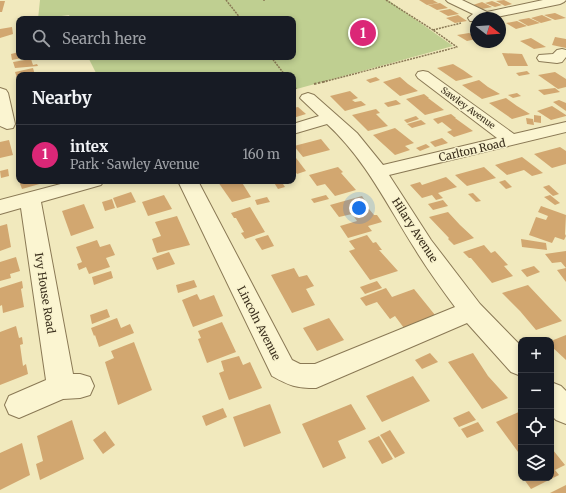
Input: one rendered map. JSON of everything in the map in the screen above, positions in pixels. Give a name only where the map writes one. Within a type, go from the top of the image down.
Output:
[{"type":"street","points":[[452,0],[472,12]]},
{"type":"street","points":[[499,12],[560,0]]},
{"type":"street","name":"Sawley Avenue","points":[[423,75],[512,141]]},
{"type":"street","name":"Hilary Avenue","points":[[304,89],[351,137],[378,172],[423,245],[471,311],[518,361]]},
{"type":"street","points":[[0,93],[9,124]]},
{"type":"street","points":[[296,128],[331,118]]},
{"type":"street","name":"Carlton Road","points":[[378,172],[566,127]]},
{"type":"street","points":[[0,207],[83,184]]},
{"type":"street","name":"Lincoln Avenue","points":[[190,184],[282,368],[297,376],[316,376],[471,311]]},
{"type":"street","name":"Ivy House Road","points":[[19,405],[70,386],[30,199]]},
{"type":"street","points":[[554,398],[566,411]]},
{"type":"path","points":[[226,0],[239,16]]},
{"type":"path","points":[[304,89],[456,47],[433,30],[386,0]]},
{"type":"path","points":[[433,30],[470,20]]},
{"type":"path","points":[[273,60],[283,72]]},
{"type":"green space","points":[[40,0],[388,0],[453,46],[296,89],[296,72],[96,72],[90,60],[296,60],[296,16],[38,16]]},
{"type":"building","points":[[419,0],[433,0],[438,3],[427,5]]},
{"type":"building","points":[[504,0],[512,4],[505,6],[496,1]]},
{"type":"building","points":[[0,1],[5,1],[2,12],[0,12]]},
{"type":"building","points":[[492,1],[502,5],[495,7],[485,3]]},
{"type":"building","points":[[482,2],[492,7],[482,9],[473,5]]},
{"type":"building","points":[[440,3],[448,8],[437,10],[428,5]]},
{"type":"building","points":[[450,9],[459,14],[448,16],[439,11]]},
{"type":"building","points":[[555,13],[566,18],[555,20],[544,15]]},
{"type":"building","points":[[458,15],[467,21],[455,23],[446,18]]},
{"type":"building","points":[[542,15],[552,20],[541,23],[531,18]]},
{"type":"building","points":[[529,18],[540,23],[528,26],[518,20]]},
{"type":"building","points":[[517,21],[527,26],[516,29],[506,23]]},
{"type":"building","points":[[12,27],[13,34],[0,38],[0,29]]},
{"type":"building","points":[[469,33],[470,40],[467,41],[457,35]]},
{"type":"building","points":[[555,37],[566,39],[566,48],[552,45]]},
{"type":"building","points":[[531,38],[546,47],[534,49],[520,41]]},
{"type":"building","points":[[16,53],[16,59],[12,60],[11,54]]},
{"type":"building","points":[[502,53],[522,54],[528,66],[508,66]]},
{"type":"building","points":[[31,60],[33,65],[37,64],[38,66],[15,68],[13,62]]},
{"type":"building","points":[[453,64],[473,77],[456,81],[437,68]]},
{"type":"building","points":[[33,68],[34,72],[16,72],[16,75],[15,72]]},
{"type":"building","points":[[527,71],[530,74],[519,76],[516,73]]},
{"type":"building","points":[[555,72],[566,79],[566,87],[558,89],[538,75]]},
{"type":"building","points":[[376,77],[380,80],[370,83],[366,80]]},
{"type":"building","points":[[400,77],[418,91],[400,96],[383,82]]},
{"type":"building","points":[[479,80],[500,94],[482,99],[462,85]]},
{"type":"building","points":[[555,88],[560,92],[544,95],[538,90]]},
{"type":"building","points":[[350,91],[358,98],[352,100],[355,102],[361,101],[366,105],[345,111],[330,96]]},
{"type":"building","points":[[517,93],[521,96],[513,98],[508,95]]},
{"type":"building","points":[[424,94],[444,110],[425,115],[406,99]]},
{"type":"building","points":[[506,98],[530,114],[512,119],[489,103]]},
{"type":"building","points":[[396,100],[401,104],[388,107],[384,103]]},
{"type":"building","points":[[559,100],[566,103],[566,111],[553,102]]},
{"type":"building","points":[[552,106],[566,116],[551,120],[537,111]]},
{"type":"building","points":[[296,107],[298,107],[306,114],[296,117]]},
{"type":"building","points":[[376,109],[380,113],[376,114],[388,126],[368,131],[352,115]]},
{"type":"building","points":[[451,114],[473,131],[454,137],[447,132],[452,130],[442,122],[438,124],[433,119]]},
{"type":"building","points":[[534,115],[541,116],[541,123],[534,122]]},
{"type":"building","points":[[416,116],[419,119],[407,123],[404,120]]},
{"type":"building","points":[[526,118],[533,119],[534,125],[527,124]]},
{"type":"building","points":[[421,120],[426,124],[412,128],[407,124]]},
{"type":"building","points":[[395,128],[414,143],[405,146],[410,150],[395,155],[373,135]]},
{"type":"building","points":[[442,138],[448,143],[435,147],[430,142]]},
{"type":"building","points":[[321,139],[330,150],[303,157],[296,148],[296,145]]},
{"type":"building","points":[[9,140],[13,155],[0,158],[0,142]]},
{"type":"building","points":[[426,144],[430,147],[420,151],[416,148]]},
{"type":"building","points":[[560,147],[566,151],[566,164],[552,168],[534,154]]},
{"type":"building","points":[[522,157],[543,173],[532,176],[524,170],[507,175],[495,165]]},
{"type":"building","points":[[296,158],[306,171],[297,174],[296,173]]},
{"type":"building","points":[[338,167],[343,172],[341,173],[356,190],[335,196],[325,184],[317,186],[309,175]]},
{"type":"building","points":[[484,167],[496,178],[467,186],[455,175]]},
{"type":"building","points":[[8,169],[9,176],[1,178],[0,171]]},
{"type":"building","points":[[446,177],[457,187],[438,193],[443,198],[436,200],[432,195],[422,198],[410,185],[420,182],[422,185]]},
{"type":"building","points":[[505,180],[512,187],[506,189],[499,182]]},
{"type":"building","points":[[20,184],[40,184],[22,189]]},
{"type":"building","points":[[219,184],[243,184],[251,197],[232,202]]},
{"type":"building","points":[[275,184],[283,184],[285,187],[278,189]]},
{"type":"building","points":[[549,185],[559,194],[553,196],[543,187]]},
{"type":"building","points":[[131,192],[136,202],[117,208],[113,198]]},
{"type":"building","points":[[473,193],[481,201],[476,202],[468,194]]},
{"type":"building","points":[[164,195],[172,209],[148,216],[142,202]]},
{"type":"building","points":[[326,195],[329,199],[314,203],[311,199]]},
{"type":"building","points":[[550,195],[560,203],[555,205],[544,197]]},
{"type":"building","points":[[362,196],[366,202],[364,203],[382,222],[368,226],[372,231],[348,238],[340,226],[357,221],[352,214],[339,217],[330,205]]},
{"type":"building","points":[[267,197],[270,202],[257,205],[255,200]]},
{"type":"building","points":[[112,199],[115,208],[105,211],[102,202]]},
{"type":"building","points":[[443,200],[448,206],[433,210],[428,204]]},
{"type":"building","points":[[84,204],[94,228],[71,236],[62,211]]},
{"type":"building","points":[[541,206],[566,215],[566,236],[564,240],[555,237],[552,243],[529,235],[536,217],[546,220],[548,216],[538,212]]},
{"type":"building","points":[[250,207],[265,232],[245,239],[241,233],[244,232],[236,218],[234,218],[231,213]]},
{"type":"building","points":[[448,212],[474,238],[454,245],[429,217]]},
{"type":"building","points":[[177,216],[190,245],[157,253],[152,239],[161,236],[155,222]]},
{"type":"building","points":[[7,224],[11,247],[0,251],[0,226]]},
{"type":"building","points":[[268,235],[274,246],[262,250],[255,239]]},
{"type":"building","points":[[367,235],[373,243],[376,242],[382,250],[379,250],[398,271],[370,280],[349,251],[355,249],[349,241]]},
{"type":"building","points":[[521,239],[546,243],[547,250],[522,247]]},
{"type":"building","points":[[97,240],[100,247],[110,244],[115,255],[106,258],[110,267],[89,274],[86,267],[79,270],[77,264],[82,262],[76,247]]},
{"type":"building","points":[[484,245],[491,253],[495,251],[508,265],[504,266],[513,276],[492,283],[471,258],[463,252]]},
{"type":"building","points":[[566,251],[566,268],[561,262],[552,263],[545,254]]},
{"type":"building","points":[[169,252],[175,264],[157,270],[152,258]]},
{"type":"building","points":[[16,257],[20,271],[10,274],[11,278],[0,281],[0,262]]},
{"type":"building","points":[[534,266],[540,272],[527,277],[521,270]]},
{"type":"building","points":[[294,268],[299,277],[307,275],[314,286],[306,289],[315,305],[292,313],[271,275]]},
{"type":"building","points":[[566,268],[566,282],[557,270]]},
{"type":"building","points":[[111,271],[113,278],[94,285],[92,277]]},
{"type":"building","points":[[194,280],[197,287],[178,293],[176,285]]},
{"type":"building","points":[[22,281],[23,288],[21,289],[24,307],[3,313],[2,305],[0,306],[0,288]]},
{"type":"building","points":[[377,281],[382,288],[365,294],[360,287]]},
{"type":"building","points":[[528,285],[562,321],[536,330],[502,293]]},
{"type":"building","points":[[386,288],[392,297],[414,289],[435,315],[404,328],[395,316],[390,319],[377,302],[366,306],[360,298]]},
{"type":"building","points":[[197,294],[200,300],[214,295],[223,316],[193,327],[182,300]]},
{"type":"building","points":[[107,309],[110,317],[92,324],[90,315]]},
{"type":"building","points":[[117,318],[121,328],[130,324],[134,333],[99,347],[91,328]]},
{"type":"building","points":[[329,318],[344,340],[317,351],[303,328]]},
{"type":"building","points":[[222,322],[236,352],[207,363],[198,339],[201,338],[198,331]]},
{"type":"building","points":[[16,326],[19,338],[22,337],[23,344],[20,345],[23,366],[26,364],[28,374],[0,385],[0,332]]},
{"type":"building","points":[[566,335],[566,360],[554,349],[554,340]]},
{"type":"building","points":[[134,342],[152,390],[118,405],[105,362],[114,358],[111,351]]},
{"type":"building","points":[[430,353],[438,362],[422,369],[415,360]]},
{"type":"building","points":[[473,353],[488,376],[508,398],[482,409],[448,362]]},
{"type":"building","points":[[239,356],[243,365],[250,362],[262,388],[229,400],[219,373],[224,371],[221,361]]},
{"type":"building","points":[[413,376],[430,401],[382,422],[366,396]]},
{"type":"building","points":[[270,404],[281,433],[244,447],[233,417]]},
{"type":"building","points":[[351,404],[366,429],[338,441],[346,458],[323,468],[302,424]]},
{"type":"building","points":[[223,408],[227,417],[206,426],[202,416]]},
{"type":"building","points":[[469,411],[476,420],[459,427],[453,418]]},
{"type":"building","points":[[518,412],[518,452],[496,422]]},
{"type":"building","points":[[72,420],[84,459],[40,480],[36,464],[43,461],[37,436]]},
{"type":"building","points":[[478,422],[484,431],[467,438],[461,429]]},
{"type":"building","points":[[390,430],[405,453],[395,458],[380,435]]},
{"type":"building","points":[[105,431],[115,445],[103,454],[93,440]]},
{"type":"building","points":[[379,436],[393,459],[382,464],[368,441]]},
{"type":"building","points":[[22,443],[30,475],[0,490],[0,453]]},
{"type":"building","points":[[554,451],[565,465],[555,470],[559,475],[554,478]]},
{"type":"building","points":[[525,481],[547,481],[531,489]]},
{"type":"building","points":[[566,485],[566,493],[550,493]]},
{"type":"place","name":"intex","points":[[363,33]]}]
